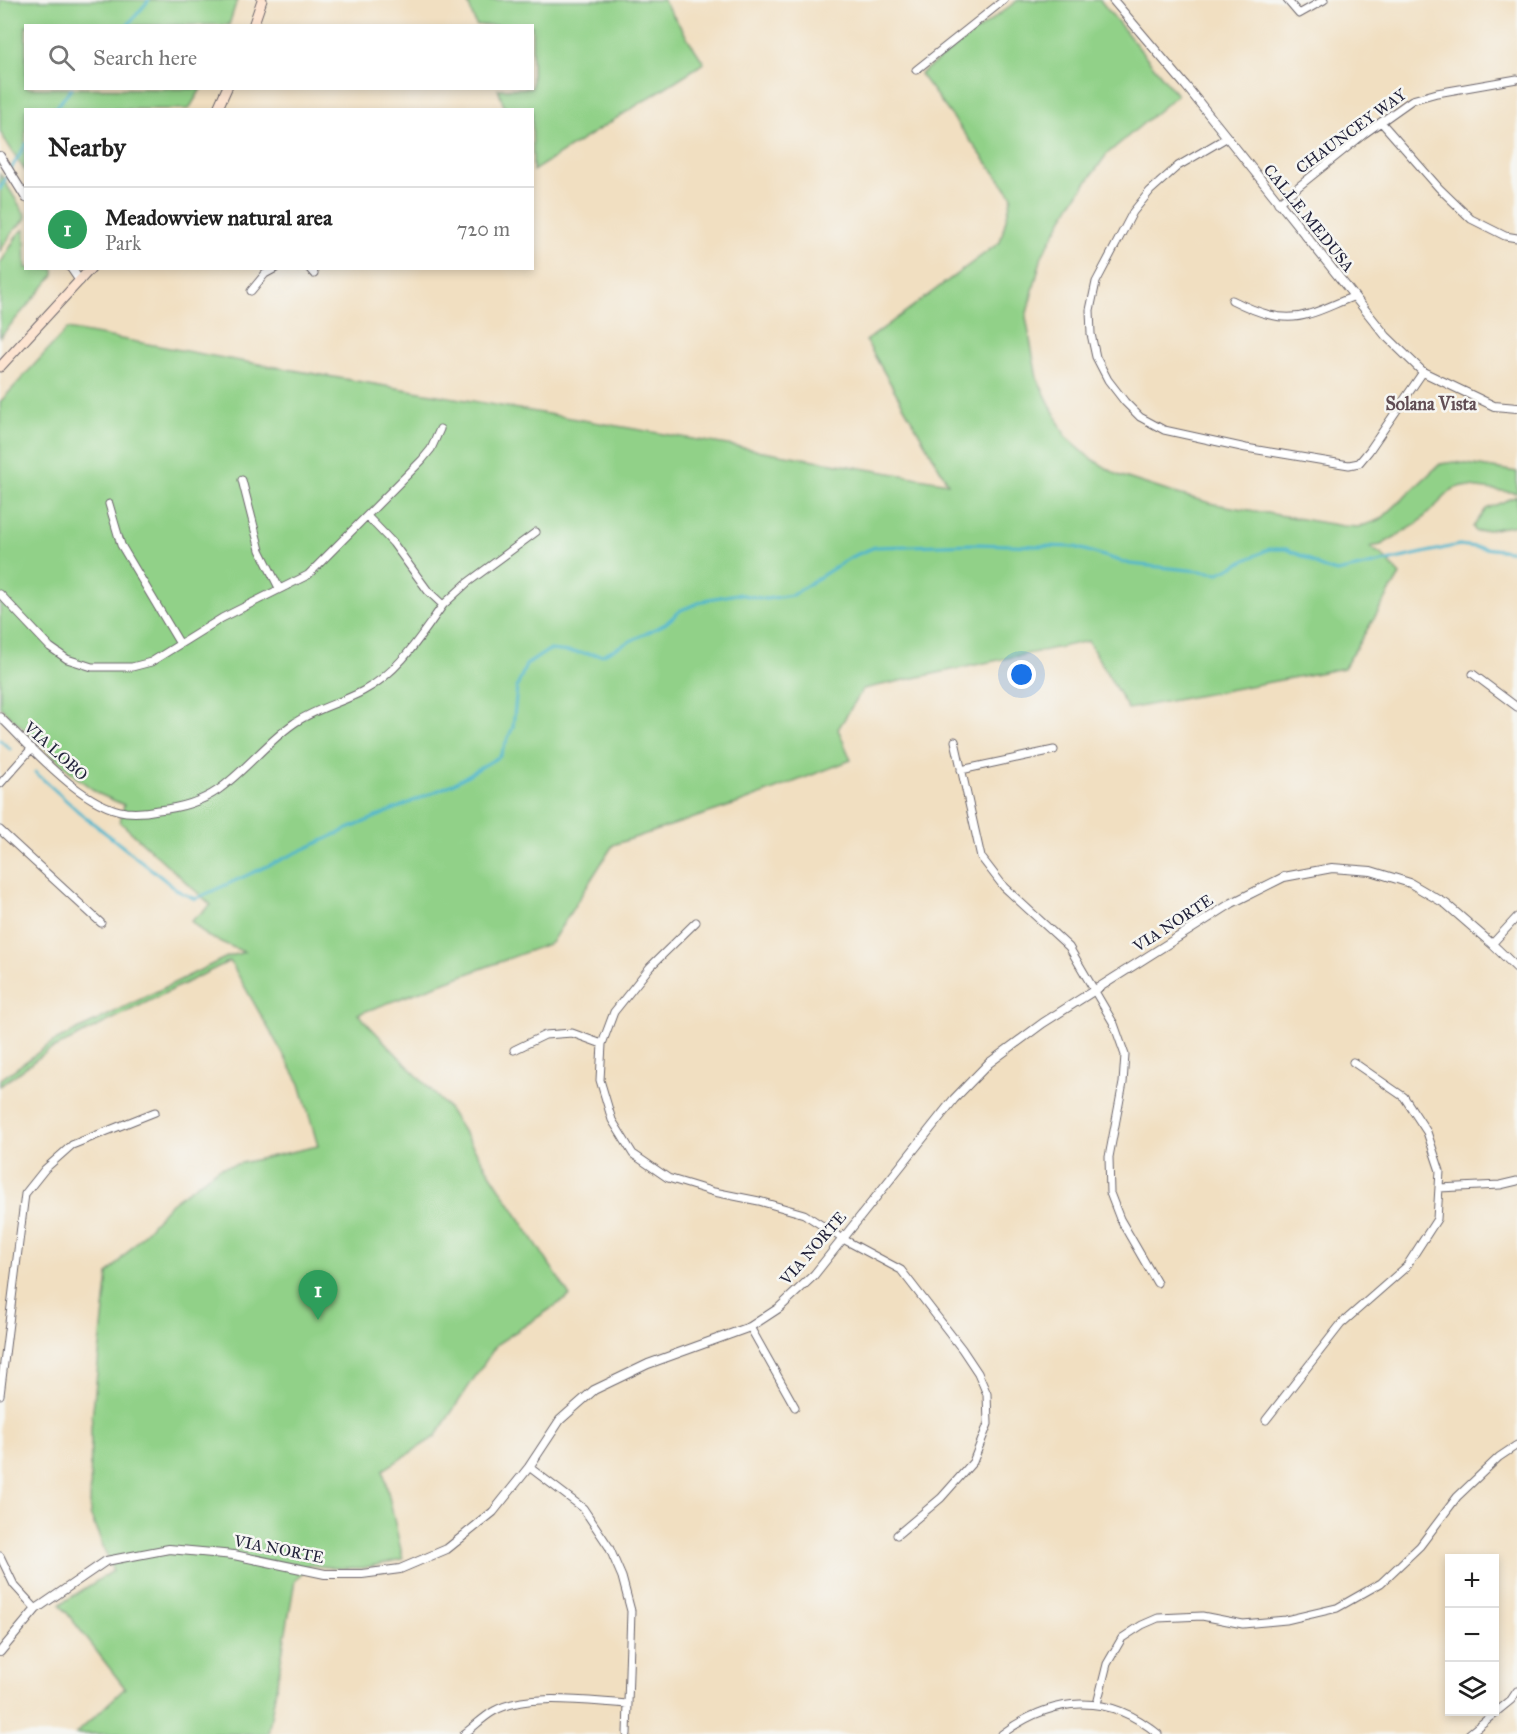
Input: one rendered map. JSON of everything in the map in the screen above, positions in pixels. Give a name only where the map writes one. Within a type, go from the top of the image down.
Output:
[{"type":"main road","points":[[254,24],[262,0]]},
{"type":"main road","points":[[217,108],[226,90]]},
{"type":"main road","points":[[0,367],[89,270]]},
{"type":"street","points":[[916,70],[1004,0]]},
{"type":"street","name":"CALLE MEDUSA","points":[[1113,0],[1386,336],[1423,372],[1494,406],[1517,408]]},
{"type":"street","points":[[1287,0],[1299,14],[1324,0]]},
{"type":"street","name":"CHAUNCEY WAY","points":[[1278,203],[1412,100],[1437,93],[1517,79]]},
{"type":"street","points":[[1381,122],[1439,188],[1471,219],[1505,236],[1517,238]]},
{"type":"street","points":[[1226,138],[1178,166],[1150,191],[1133,212],[1096,282],[1090,310],[1090,334],[1096,357],[1108,380],[1125,402],[1140,417],[1164,430],[1246,448],[1349,465],[1359,463],[1369,451],[1423,372]]},
{"type":"street","points":[[0,156],[24,195]]},
{"type":"street","points":[[72,270],[80,281]]},
{"type":"street","points":[[250,291],[265,274],[272,270]]},
{"type":"street","points":[[1232,300],[1269,316],[1289,317],[1308,315],[1353,297]]},
{"type":"street","points":[[0,594],[50,647],[67,659],[92,667],[132,667],[151,662],[222,618],[309,575],[431,449],[440,429]]},
{"type":"street","points":[[242,480],[260,550],[279,588]]},
{"type":"street","points":[[109,504],[121,545],[180,644]]},
{"type":"street","points":[[367,516],[393,543],[428,591],[443,605],[467,583],[536,532]]},
{"type":"street","name":"VIA LOBO","points":[[0,717],[73,786],[90,798],[130,812],[178,808],[198,801],[219,789],[276,737],[296,722],[363,691],[384,678],[399,664],[443,605]]},
{"type":"street","points":[[1473,674],[1517,707]]},
{"type":"street","points":[[955,741],[981,857],[1004,887],[1069,947],[1114,1024],[1125,1055],[1123,1083],[1109,1157],[1110,1193],[1120,1219],[1156,1283]]},
{"type":"street","points":[[0,784],[32,748]]},
{"type":"street","points":[[961,771],[1054,750]]},
{"type":"street","points":[[0,830],[101,924]]},
{"type":"street","name":"VIA NORTE","points":[[0,1652],[36,1609],[106,1562],[170,1549],[234,1555],[325,1574],[362,1574],[400,1569],[447,1549],[493,1512],[529,1467],[560,1420],[594,1390],[648,1364],[750,1327],[779,1308],[814,1275],[954,1100],[989,1063],[1043,1023],[1232,903],[1284,878],[1332,868],[1371,872],[1410,883],[1446,904],[1517,968]]},
{"type":"street","points":[[1492,944],[1517,917]]},
{"type":"street","points":[[696,922],[650,967],[614,1012],[602,1044],[600,1080],[612,1120],[633,1154],[668,1178],[804,1214],[843,1239],[901,1270],[962,1349],[978,1374],[987,1394],[988,1424],[974,1462],[941,1498],[897,1535]]},
{"type":"street","points":[[514,1050],[546,1035],[572,1033],[602,1044]]},
{"type":"street","points":[[1266,1420],[1341,1324],[1406,1267],[1437,1219],[1440,1171],[1427,1132],[1404,1097],[1353,1062]]},
{"type":"street","points":[[0,1395],[25,1194],[45,1169],[72,1145],[155,1112]]},
{"type":"street","points":[[1439,1188],[1500,1185],[1517,1181]]},
{"type":"street","points":[[750,1327],[795,1407]]},
{"type":"street","points":[[1096,1704],[1107,1664],[1122,1638],[1158,1618],[1202,1617],[1243,1624],[1286,1620],[1337,1608],[1381,1583],[1420,1546],[1457,1497],[1499,1457],[1517,1445]]},
{"type":"street","points":[[529,1467],[583,1508],[609,1547],[622,1576],[631,1611],[627,1734]]},
{"type":"street","points":[[0,1556],[14,1585],[36,1609]]},
{"type":"street","points":[[1469,1734],[1511,1700],[1517,1691]]},
{"type":"street","points":[[464,1734],[495,1710],[521,1702],[539,1700],[628,1704]]},
{"type":"street","points":[[1002,1734],[1020,1721],[1065,1705],[1096,1704],[1114,1708],[1142,1722],[1158,1734]]},
{"type":"street","points":[[1486,1720],[1489,1716]]},
{"type":"green space","points":[[0,0],[237,0],[229,24],[24,24],[24,90],[200,90],[190,108],[24,108],[24,169],[0,132]]},
{"type":"green space","points":[[467,0],[663,0],[704,63],[534,170],[534,108],[505,108],[498,90],[534,90],[534,24],[476,24]]},
{"type":"green space","points":[[1018,0],[1100,0],[1177,95],[1107,154],[1071,204],[1042,256],[1026,317],[1037,378],[1066,437],[1090,458],[1118,475],[1167,491],[1214,504],[1343,526],[1359,527],[1381,519],[1440,464],[1455,462],[1517,472],[1517,493],[1462,486],[1453,489],[1417,524],[1381,545],[1370,547],[1382,555],[1400,575],[1344,668],[1128,709],[1088,641],[863,689],[838,729],[851,760],[739,803],[613,845],[551,943],[358,1014],[448,1108],[570,1296],[497,1344],[435,1437],[383,1470],[403,1559],[363,1568],[309,1565],[295,1580],[268,1734],[76,1734],[125,1688],[60,1604],[113,1571],[90,1514],[91,1427],[108,1274],[171,1203],[219,1168],[318,1146],[300,1084],[230,961],[48,1051],[0,1086],[0,1080],[53,1042],[227,957],[244,952],[207,936],[191,921],[211,905],[120,822],[124,805],[99,794],[76,777],[0,707],[0,402],[67,329],[948,483],[866,341],[1000,242],[1012,196],[920,74]]},
{"type":"green space","points":[[0,174],[24,213],[24,221],[14,230],[0,251]]},
{"type":"green space","points":[[24,230],[24,270],[54,270],[54,275],[0,337],[0,264],[18,234]]},
{"type":"green space","points":[[1517,496],[1517,525],[1476,532],[1473,527],[1486,509]]},
{"type":"waterway","points":[[129,24],[149,0]]},
{"type":"waterway","points":[[56,108],[70,90]]},
{"type":"waterway","points":[[11,169],[24,147]]},
{"type":"waterway","points":[[0,189],[8,174]]},
{"type":"waterway","points":[[35,772],[79,812],[180,892],[195,899],[453,784],[500,756],[513,727],[517,687],[526,665],[549,650],[602,655],[665,624],[681,610],[709,599],[737,594],[766,599],[792,595],[851,557],[875,547],[974,544],[1075,547],[1130,564],[1219,573],[1269,549],[1286,549],[1307,558],[1322,568],[1337,572],[1459,545],[1517,552]]},
{"type":"waterway","points":[[0,740],[10,749]]},
{"type":"place","name":"Meadowview natural area","points":[[318,1320]]},
{"type":"district","name":"Solana Vista","points":[[1431,404]]}]
